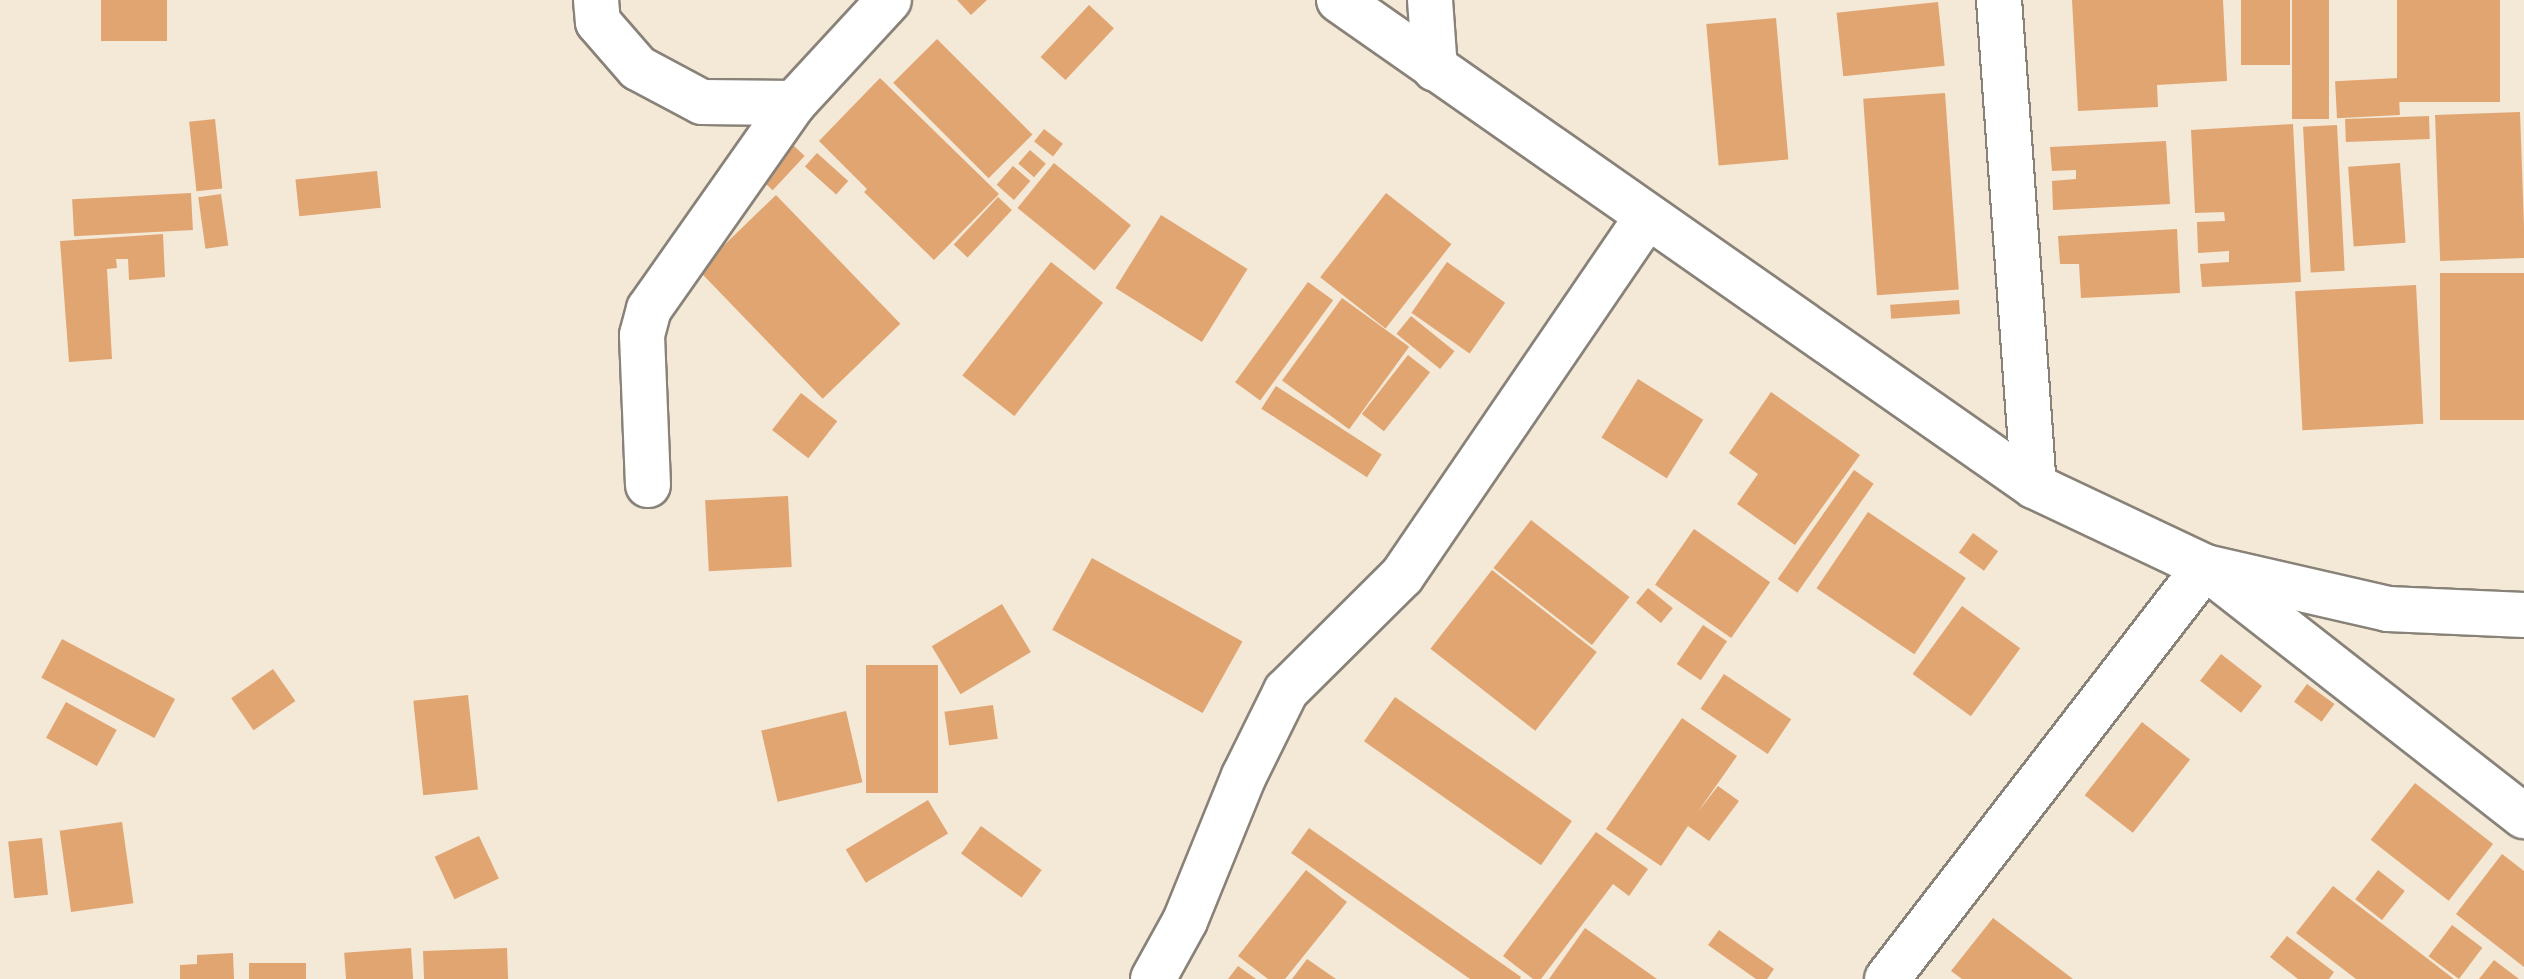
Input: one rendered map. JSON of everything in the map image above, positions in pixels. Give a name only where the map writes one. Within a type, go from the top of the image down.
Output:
[{"type":"street","points":[[596,0],[598,22],[638,68],[702,102],[794,103]]},
{"type":"street","points":[[648,485],[644,321],[794,103],[889,0]]},
{"type":"street","points":[[1339,0],[2034,486],[2205,567],[2388,609],[2524,615]]},
{"type":"street","points":[[1430,0],[1435,69]]},
{"type":"street","points":[[1999,0],[2034,486]]},
{"type":"street","points":[[1153,979],[1185,921],[1244,776],[1286,691],[1402,576],[1647,217]]},
{"type":"street","points":[[2205,567],[2524,816]]},
{"type":"street","points":[[1887,979],[2205,567]]},
{"type":"building","points":[[101,0],[167,0],[167,41],[101,41]]},
{"type":"building","points":[[957,0],[987,0],[971,15]]},
{"type":"building","points":[[2072,0],[2223,0],[2227,81],[2157,85],[2158,107],[2078,111]]},
{"type":"building","points":[[2241,0],[2290,0],[2290,65],[2241,65]]},
{"type":"building","points":[[2292,0],[2329,0],[2329,119],[2292,119]]},
{"type":"building","points":[[2397,0],[2500,0],[2500,102],[2397,102]]},
{"type":"building","points":[[1938,2],[1945,66],[1843,76],[1837,13]]},
{"type":"building","points":[[1089,5],[1114,28],[1065,80],[1041,57]]},
{"type":"building","points":[[1776,18],[1788,159],[1719,166],[1706,24]]},
{"type":"building","points":[[937,39],[1032,134],[989,178],[893,83]]},
{"type":"building","points":[[880,78],[999,194],[934,260],[864,192],[867,189],[819,141]]},
{"type":"building","points":[[2398,78],[2400,115],[2337,118],[2335,81]]},
{"type":"building","points":[[1945,93],[1959,290],[1877,295],[1863,99]]},
{"type":"building","points":[[2520,112],[2524,258],[2440,261],[2435,115]]},
{"type":"building","points":[[2429,116],[2430,139],[2346,142],[2345,119]]},
{"type":"building","points":[[215,119],[222,189],[196,191],[189,122]]},
{"type":"building","points":[[2293,124],[2301,282],[2202,287],[2200,264],[2229,262],[2229,251],[2198,253],[2197,222],[2225,221],[2224,212],[2195,213],[2191,130]]},
{"type":"building","points":[[2337,125],[2345,271],[2311,273],[2303,127]]},
{"type":"building","points":[[1044,129],[1063,144],[1053,156],[1034,142]]},
{"type":"building","points":[[2166,141],[2170,204],[2053,210],[2052,181],[2076,179],[2076,170],[2052,171],[2050,147]]},
{"type":"building","points":[[793,145],[805,156],[773,190],[761,179]]},
{"type":"building","points":[[1030,150],[1046,164],[1034,177],[1018,164]]},
{"type":"building","points":[[817,153],[848,181],[836,194],[805,166]]},
{"type":"building","points":[[1054,163],[1131,225],[1094,270],[1017,208]]},
{"type":"building","points":[[2400,163],[2406,243],[2354,246],[2348,167]]},
{"type":"building","points":[[1013,166],[1030,181],[1014,200],[997,185]]},
{"type":"building","points":[[377,171],[381,208],[299,216],[295,180]]},
{"type":"building","points":[[191,193],[193,230],[74,236],[72,199]]},
{"type":"building","points":[[1386,193],[1451,244],[1386,328],[1320,277]]},
{"type":"building","points":[[221,194],[228,245],[205,249],[198,197]]},
{"type":"building","points":[[776,195],[900,324],[823,399],[698,270]]},
{"type":"building","points":[[998,197],[1012,210],[968,257],[954,245]]},
{"type":"building","points":[[1161,215],[1248,269],[1202,342],[1115,288]]},
{"type":"building","points":[[2177,229],[2180,293],[2081,298],[2079,264],[2060,264],[2058,236]]},
{"type":"building","points":[[163,234],[165,277],[129,280],[128,259],[116,259],[117,268],[107,269],[112,359],[69,362],[60,241]]},
{"type":"building","points":[[1051,262],[1103,303],[1014,416],[962,375]]},
{"type":"building","points":[[1447,262],[1505,303],[1470,354],[1411,313]]},
{"type":"building","points":[[2440,273],[2524,273],[2524,420],[2440,420]]},
{"type":"building","points":[[1308,282],[1333,300],[1260,401],[1235,382]]},
{"type":"building","points":[[2416,285],[2423,424],[2302,430],[2295,291]]},
{"type":"building","points":[[1342,298],[1409,347],[1349,429],[1282,381]]},
{"type":"building","points":[[1959,300],[1960,314],[1891,319],[1890,305]]},
{"type":"building","points":[[1411,316],[1455,351],[1440,369],[1397,334]]},
{"type":"building","points":[[1408,355],[1430,372],[1384,431],[1362,414]]},
{"type":"building","points":[[1638,379],[1703,420],[1667,478],[1601,438]]},
{"type":"building","points":[[1276,386],[1382,455],[1367,477],[1261,409]]},
{"type":"building","points":[[1771,392],[1860,455],[1795,545],[1737,504],[1758,474],[1729,453]]},
{"type":"building","points":[[801,393],[837,421],[808,458],[772,430]]},
{"type":"building","points":[[1854,470],[1874,484],[1797,593],[1778,579]]},
{"type":"building","points":[[788,496],[792,567],[709,571],[705,500]]},
{"type":"building","points":[[1868,512],[1966,578],[1914,654],[1817,588]]},
{"type":"building","points":[[1531,520],[1630,597],[1592,645],[1493,568]]},
{"type":"building","points":[[1694,529],[1770,582],[1731,638],[1655,585]]},
{"type":"building","points":[[1973,533],[1998,551],[1984,571],[1959,552]]},
{"type":"building","points":[[1092,558],[1242,641],[1203,713],[1052,630]]},
{"type":"building","points":[[1492,570],[1597,652],[1535,731],[1430,649]]},
{"type":"building","points":[[1648,588],[1673,608],[1661,623],[1636,603]]},
{"type":"building","points":[[1002,604],[1031,652],[961,694],[932,646]]},
{"type":"building","points":[[1962,606],[2020,648],[1971,716],[1913,674]]},
{"type":"building","points":[[1703,625],[1727,641],[1701,680],[1677,664]]},
{"type":"building","points":[[62,639],[175,699],[154,738],[41,678]]},
{"type":"building","points":[[2221,654],[2262,686],[2241,713],[2200,681]]},
{"type":"building","points":[[866,665],[938,665],[938,793],[866,793]]},
{"type":"building","points":[[273,669],[295,701],[254,730],[231,698]]},
{"type":"building","points":[[1724,674],[1791,719],[1768,754],[1701,709]]},
{"type":"building","points":[[2307,684],[2335,704],[2322,722],[2294,702]]},
{"type":"building","points":[[468,695],[478,789],[423,795],[413,701]]},
{"type":"building","points":[[1395,697],[1572,821],[1541,865],[1364,741]]},
{"type":"building","points":[[66,702],[117,730],[97,766],[46,738]]},
{"type":"building","points":[[993,705],[998,739],[949,745],[944,712]]},
{"type":"building","points":[[846,711],[862,782],[778,802],[761,731]]},
{"type":"building","points":[[1682,718],[1737,756],[1697,813],[1718,786],[1739,801],[1709,841],[1688,826],[1661,866],[1606,829]]},
{"type":"building","points":[[2142,722],[2190,760],[2133,833],[2085,795]]},
{"type":"building","points":[[2415,783],[2493,844],[2449,901],[2371,840]]},
{"type":"building","points":[[928,800],[948,833],[866,883],[846,849]]},
{"type":"building","points":[[122,822],[133,903],[71,912],[60,831]]},
{"type":"building","points":[[981,826],[1042,870],[1022,898],[961,854]]},
{"type":"building","points":[[1309,828],[1520,979],[1470,979],[1291,853]]},
{"type":"building","points":[[1596,832],[1648,869],[1629,896],[1613,884],[1541,979],[1533,979],[1503,956]]},
{"type":"building","points":[[479,836],[499,879],[454,899],[435,857]]},
{"type":"building","points":[[42,838],[48,895],[14,898],[8,842]]},
{"type":"building","points":[[2502,854],[2524,871],[2524,967],[2456,914]]},
{"type":"building","points":[[1306,870],[1347,902],[1285,979],[1268,979],[1238,956]]},
{"type":"building","points":[[2378,870],[2405,891],[2382,920],[2355,899]]},
{"type":"building","points":[[2333,886],[2454,979],[2356,979],[2296,933]]},
{"type":"building","points":[[1993,918],[2073,979],[1962,979],[1951,971]]},
{"type":"building","points":[[2452,925],[2482,948],[2459,979],[2429,956]]},
{"type":"building","points":[[1585,928],[1657,979],[1549,979]]},
{"type":"building","points":[[1719,930],[1774,969],[1767,979],[1756,979],[1708,945]]},
{"type":"building","points":[[2287,936],[2334,972],[2329,979],[2298,979],[2270,957]]},
{"type":"building","points":[[411,948],[413,979],[346,979],[344,953]]},
{"type":"building","points":[[507,948],[508,979],[424,979],[423,951]]},
{"type":"building","points":[[233,953],[234,979],[180,979],[180,965],[197,964],[197,955]]},
{"type":"building","points":[[1307,959],[1336,979],[1292,979]]},
{"type":"building","points":[[2494,960],[2519,979],[2479,979]]},
{"type":"building","points":[[249,963],[306,963],[306,979],[249,979]]},
{"type":"building","points":[[1238,966],[1256,979],[1228,979]]}]
